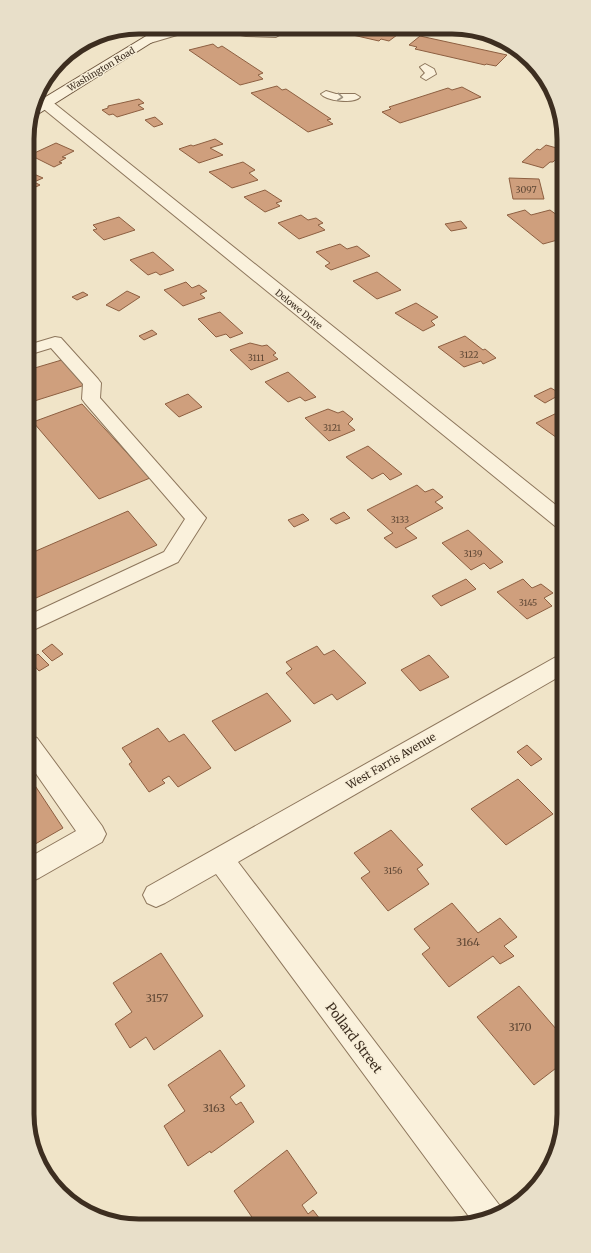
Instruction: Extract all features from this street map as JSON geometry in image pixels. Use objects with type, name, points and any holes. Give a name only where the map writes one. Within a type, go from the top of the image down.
[{"type":"street","name":"Washington Road","points":[[41,102],[159,34]]},
{"type":"street","name":"Delowe Drive","points":[[40,106],[557,516]]},
{"type":"street","points":[[34,348],[55,342],[92,383],[91,399],[196,518],[171,557],[34,622]]},
{"type":"street","name":"West Farris Avenue","points":[[156,894],[557,667]]},
{"type":"street","points":[[34,752],[93,834],[34,868]]},
{"type":"street","name":"Pollard Street","points":[[220,859],[486,1213]]},
{"type":"lane","points":[[150,40],[167,34]]},
{"type":"lane","points":[[236,34],[243,37],[257,34]]},
{"type":"lane","points":[[326,94],[335,97],[354,98]]},
{"type":"building","points":[[348,34],[398,34],[389,41],[381,39],[379,41]]},
{"type":"building","points":[[420,36],[507,55],[496,66],[485,65],[415,49],[417,47],[409,45]]},
{"type":"building","points":[[213,44],[218,48],[222,46],[263,73],[258,75],[263,79],[240,85],[189,50]]},
{"type":"building","points":[[277,86],[282,90],[286,89],[331,119],[327,120],[333,124],[308,132],[251,93]]},
{"type":"building","points":[[462,87],[481,97],[400,123],[382,112],[391,109],[389,107],[448,88],[452,90]]},
{"type":"building","points":[[139,99],[144,103],[138,105],[144,109],[117,117],[113,114],[109,115],[102,110],[108,108],[108,106]]},
{"type":"building","points":[[155,117],[163,124],[154,127],[145,120]]},
{"type":"building","points":[[215,139],[223,144],[210,148],[223,155],[199,163],[179,149],[191,145],[193,146]]},
{"type":"building","points":[[56,143],[74,151],[62,157],[66,158],[59,162],[62,163],[54,167],[34,157],[34,153]]},
{"type":"building","points":[[546,145],[557,148],[557,158],[543,168],[522,162],[537,149],[540,150]]},
{"type":"building","points":[[243,162],[255,170],[249,173],[258,180],[232,188],[209,172]]},
{"type":"building","points":[[34,174],[43,178],[34,182]]},
{"type":"building","points":[[509,178],[539,179],[544,199],[513,199]]},
{"type":"building","points":[[34,182],[40,185],[34,188]]},
{"type":"building","points":[[265,190],[282,201],[276,203],[280,206],[265,212],[244,197]]},
{"type":"building","points":[[525,210],[531,215],[550,210],[557,215],[557,240],[543,244],[507,215]]},
{"type":"building","points":[[301,215],[308,220],[316,218],[323,223],[318,225],[325,230],[299,239],[278,223]]},
{"type":"building","points":[[119,217],[135,230],[104,240],[93,230],[97,229],[93,225]]},
{"type":"building","points":[[461,221],[467,228],[451,231],[445,224]]},
{"type":"building","points":[[340,244],[347,249],[357,246],[370,256],[331,270],[325,266],[330,263],[316,252]]},
{"type":"building","points":[[153,252],[174,270],[160,275],[156,272],[148,275],[130,260]]},
{"type":"building","points":[[377,272],[401,290],[377,299],[353,281]]},
{"type":"building","points":[[186,282],[192,288],[199,285],[207,291],[200,294],[205,298],[183,306],[164,290]]},
{"type":"building","points":[[127,291],[140,297],[119,311],[106,305]]},
{"type":"building","points":[[83,292],[88,295],[77,300],[72,297]]},
{"type":"building","points":[[416,303],[438,317],[431,321],[435,325],[423,331],[395,313]]},
{"type":"building","points":[[220,312],[243,333],[230,338],[226,334],[216,337],[198,319]]},
{"type":"building","points":[[152,330],[157,334],[144,340],[139,336]]},
{"type":"building","points":[[465,336],[496,358],[483,364],[481,361],[464,367],[438,347]]},
{"type":"building","points":[[250,343],[262,346],[267,345],[276,353],[273,355],[278,359],[251,370],[230,350]]},
{"type":"building","points":[[65,359],[85,385],[34,401],[34,368]]},
{"type":"building","points":[[288,372],[316,397],[305,401],[300,397],[288,402],[265,382]]},
{"type":"building","points":[[551,388],[557,392],[557,396],[545,403],[534,396]]},
{"type":"building","points":[[188,394],[202,407],[179,417],[165,404]]},
{"type":"building","points":[[82,404],[150,478],[99,499],[34,422]]},
{"type":"building","points":[[328,409],[338,413],[343,411],[353,419],[348,424],[355,430],[329,441],[305,418]]},
{"type":"building","points":[[557,413],[557,438],[536,423]]},
{"type":"building","points":[[368,446],[402,474],[390,480],[383,473],[372,479],[346,457]]},
{"type":"building","points":[[417,485],[425,492],[433,489],[443,497],[435,502],[443,508],[405,528],[417,538],[396,548],[384,538],[393,533],[367,510]]},
{"type":"building","points":[[128,511],[157,545],[34,599],[34,552]]},
{"type":"building","points":[[344,512],[350,518],[336,524],[330,519]]},
{"type":"building","points":[[303,514],[309,520],[294,527],[288,520]]},
{"type":"building","points":[[468,530],[503,562],[490,569],[484,563],[471,570],[442,543]]},
{"type":"building","points":[[466,579],[476,589],[441,606],[432,596]]},
{"type":"building","points":[[523,579],[532,588],[541,584],[553,593],[544,598],[552,606],[527,619],[497,592]]},
{"type":"building","points":[[52,644],[63,654],[52,661],[42,651]]},
{"type":"building","points":[[317,646],[324,655],[334,650],[366,683],[337,700],[332,694],[314,704],[286,673],[292,669],[286,662]]},
{"type":"building","points":[[38,654],[49,665],[39,671],[34,666],[34,657]]},
{"type":"building","points":[[429,655],[449,677],[420,691],[401,670]]},
{"type":"building","points":[[267,693],[291,721],[235,751],[212,721]]},
{"type":"building","points":[[158,728],[169,742],[184,734],[211,768],[178,787],[169,776],[162,780],[165,783],[149,792],[129,764],[132,762],[122,748]]},
{"type":"building","points":[[527,745],[542,759],[531,766],[517,752]]},
{"type":"building","points":[[518,779],[553,814],[506,845],[471,809]]},
{"type":"building","points":[[34,784],[63,828],[34,845]]},
{"type":"building","points":[[391,830],[423,865],[417,869],[429,884],[388,911],[361,878],[370,872],[354,853]]},
{"type":"building","points":[[452,903],[478,933],[500,918],[517,937],[504,946],[514,956],[500,964],[493,956],[449,987],[422,954],[430,948],[414,929]]},
{"type":"building","points":[[161,953],[203,1016],[154,1050],[146,1037],[130,1048],[115,1024],[132,1012],[113,983]]},
{"type":"building","points":[[519,986],[557,1030],[557,1067],[534,1085],[477,1017]]},
{"type":"building","points":[[220,1050],[245,1086],[230,1097],[236,1105],[241,1102],[254,1122],[211,1153],[210,1151],[188,1166],[164,1126],[185,1111],[168,1085]]},
{"type":"building","points":[[287,1150],[317,1193],[302,1205],[308,1214],[313,1210],[320,1219],[253,1219],[234,1191]]}]
